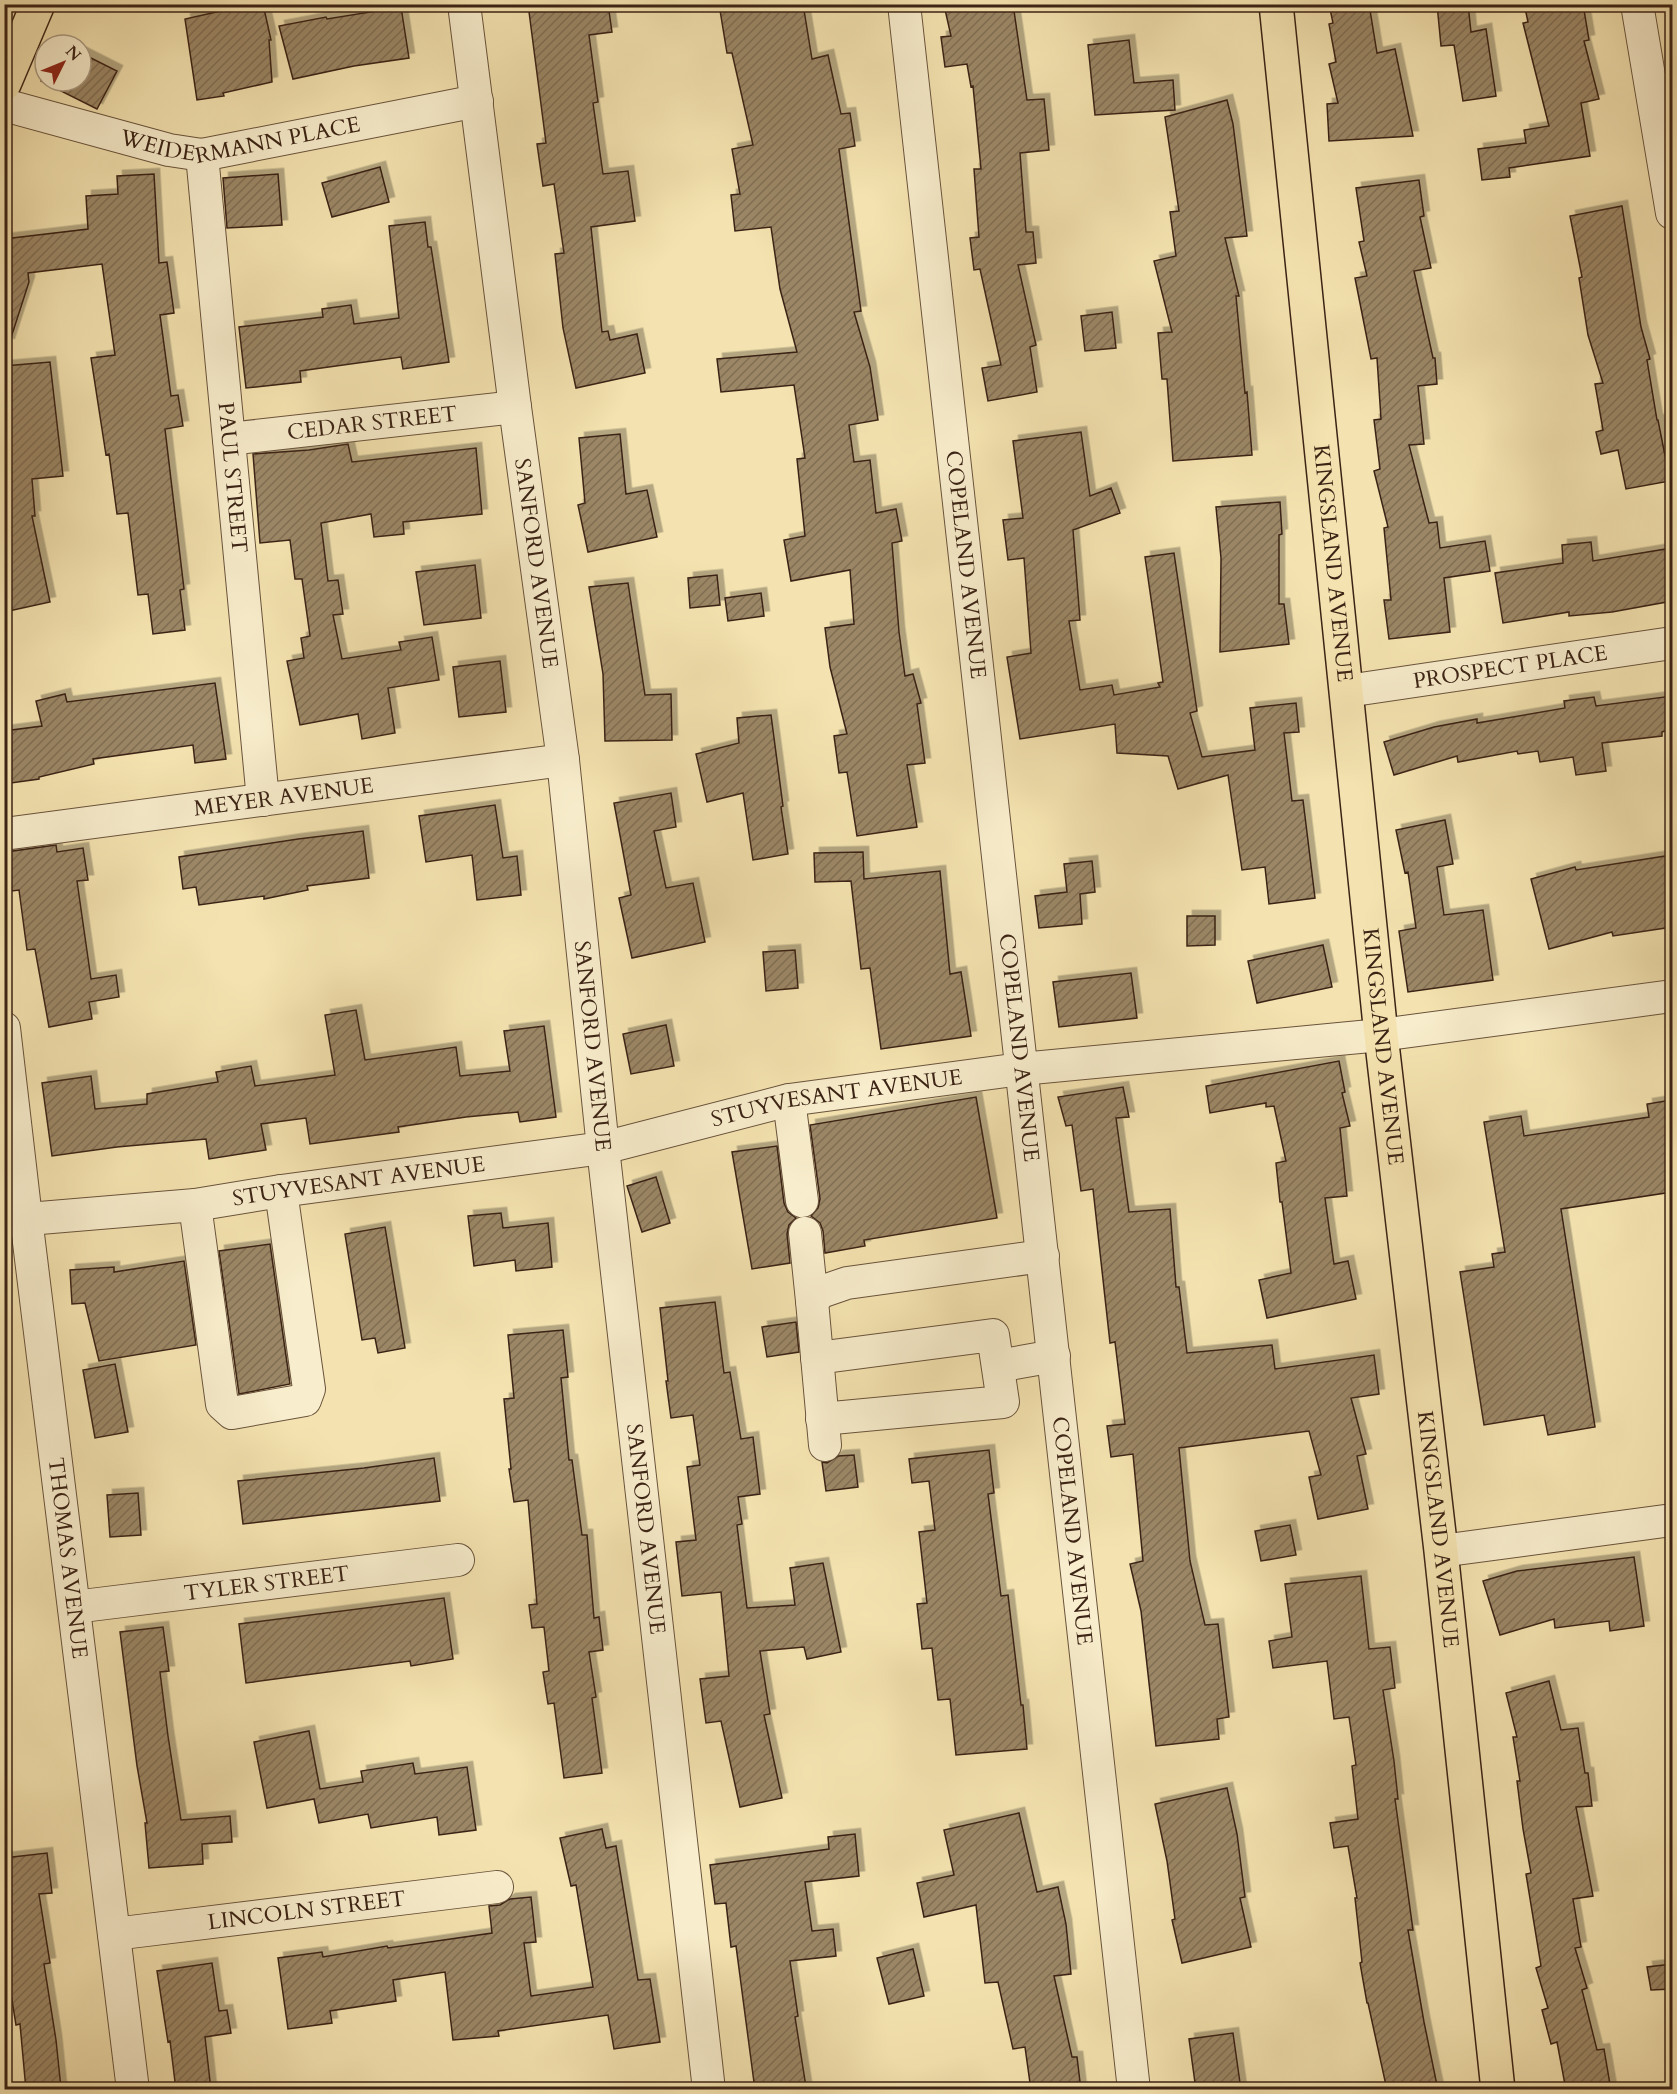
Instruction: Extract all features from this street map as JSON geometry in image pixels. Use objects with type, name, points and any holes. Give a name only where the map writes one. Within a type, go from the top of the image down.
[{"type":"main road","points":[[4,84],[39,4]]},
{"type":"main road","name":"KINGSLAND AVENUE","points":[[1276,4],[1381,1035],[1441,1551],[1498,2090]]},
{"type":"street","name":"SANFORD AVENUE","points":[[464,4],[563,760],[603,1148],[709,2090]]},
{"type":"street","name":"COPELAND AVENUE","points":[[904,4],[1134,2090]]},
{"type":"street","points":[[1637,4],[1672,213]]},
{"type":"street","name":"WEIDERMANN PLACE","points":[[4,105],[169,150],[202,155],[477,101]]},
{"type":"street","name":"PAUL STREET","points":[[202,155],[263,800]]},
{"type":"street","name":"CEDAR STREET","points":[[229,439],[515,407]]},
{"type":"street","name":"PROSPECT PLACE","points":[[1347,691],[1672,643]]},
{"type":"street","name":"MEYER AVENUE","points":[[4,834],[563,760]]},
{"type":"street","name":"STUYVESANT AVENUE","points":[[15,1220],[195,1205],[281,1191],[603,1148],[789,1100],[1021,1069],[1381,1035],[1672,996]]},
{"type":"street","name":"THOMAS AVENUE","points":[[4,1028],[15,1220],[74,1607],[133,2090]]},
{"type":"street","points":[[789,1100],[802,1201]]},
{"type":"street","points":[[195,1205],[222,1404],[232,1413],[305,1400],[309,1389],[281,1191]]},
{"type":"street","points":[[805,1233],[823,1432],[1003,1402],[993,1335],[817,1358]]},
{"type":"street","points":[[812,1301],[821,1292],[847,1283],[1043,1256]]},
{"type":"street","points":[[998,1366],[1054,1356]]},
{"type":"street","points":[[1441,1551],[1672,1520]]},
{"type":"street","name":"TYLER STREET","points":[[74,1607],[458,1560]]},
{"type":"street","name":"LINCOLN STREET","points":[[114,1934],[497,1887]]},
{"type":"building","points":[[252,4],[263,4],[271,40],[269,40],[272,82],[223,93],[224,96],[197,100],[185,19]]},
{"type":"building","points":[[528,4],[608,4],[612,32],[589,35],[598,102],[593,103],[603,174],[628,171],[635,221],[591,227],[602,332],[608,331],[610,340],[637,334],[645,373],[576,388],[563,328],[555,254],[564,253],[554,184],[543,186],[537,144],[546,143]]},
{"type":"building","points":[[719,4],[803,4],[812,59],[828,55],[841,114],[850,113],[855,146],[839,149],[861,311],[854,312],[870,367],[878,420],[849,425],[854,462],[870,460],[876,513],[896,509],[902,541],[892,543],[899,632],[905,676],[913,674],[921,703],[917,704],[925,763],[907,765],[917,827],[857,836],[847,772],[839,773],[834,736],[847,734],[830,667],[825,628],[854,624],[850,570],[791,581],[784,540],[805,536],[797,459],[805,458],[794,385],[721,392],[717,359],[797,352],[780,289],[771,227],[735,231],[731,195],[740,194],[732,149],[753,145],[732,53],[727,53]]},
{"type":"building","points":[[1013,4],[1027,100],[1044,99],[1049,150],[1020,153],[1026,232],[1033,232],[1036,263],[1018,265],[1036,345],[1030,347],[1037,392],[988,401],[982,368],[1001,365],[980,269],[974,270],[970,238],[979,237],[974,169],[981,169],[973,86],[971,87],[967,64],[945,67],[941,37],[951,36],[944,5]]},
{"type":"building","points":[[1329,4],[1369,4],[1377,53],[1395,49],[1413,136],[1329,141],[1327,104],[1338,103],[1329,64],[1336,62],[1329,24],[1333,23]]},
{"type":"building","points":[[1437,4],[1468,4],[1471,32],[1486,29],[1496,96],[1463,101],[1454,45],[1441,46]]},
{"type":"building","points":[[1545,4],[1583,4],[1589,40],[1584,41],[1599,99],[1581,103],[1590,156],[1509,168],[1510,177],[1482,180],[1478,149],[1526,143],[1524,130],[1549,126],[1523,23],[1528,22],[1525,8]]},
{"type":"building","points":[[401,7],[409,58],[354,66],[293,79],[279,26]]},
{"type":"building","points":[[1129,40],[1134,83],[1173,80],[1175,110],[1095,115],[1088,45]]},
{"type":"building","points":[[93,59],[117,71],[97,109],[65,93],[93,93]]},
{"type":"building","points":[[1227,100],[1233,124],[1247,236],[1225,238],[1239,296],[1236,296],[1252,455],[1173,461],[1167,379],[1162,379],[1158,333],[1172,332],[1154,261],[1176,256],[1170,212],[1179,211],[1165,117]]},
{"type":"building","points":[[380,167],[389,202],[332,217],[322,183]]},
{"type":"building","points":[[154,174],[159,263],[167,262],[174,313],[160,315],[171,396],[178,395],[183,426],[165,429],[184,589],[180,590],[185,630],[153,634],[148,594],[138,595],[128,513],[117,514],[109,454],[106,455],[91,358],[115,355],[102,264],[28,273],[29,282],[9,344],[4,343],[4,239],[88,229],[86,196],[118,194],[117,176]]},
{"type":"building","points":[[278,174],[282,225],[227,228],[223,178]]},
{"type":"building","points":[[1419,180],[1424,216],[1420,217],[1431,268],[1414,271],[1433,358],[1435,358],[1437,384],[1418,386],[1424,444],[1409,445],[1429,523],[1437,522],[1440,548],[1485,541],[1490,571],[1444,578],[1450,632],[1389,639],[1384,600],[1391,600],[1384,528],[1388,527],[1374,471],[1380,469],[1374,420],[1381,419],[1377,358],[1371,359],[1355,278],[1367,276],[1359,242],[1364,241],[1356,188]]},
{"type":"building","points":[[1622,206],[1641,327],[1650,359],[1647,360],[1657,420],[1670,481],[1626,489],[1618,450],[1601,454],[1596,432],[1603,430],[1595,384],[1603,383],[1588,335],[1579,278],[1582,277],[1570,216]]},
{"type":"building","points":[[425,222],[449,362],[403,369],[401,357],[300,371],[301,382],[246,388],[239,327],[323,317],[322,309],[351,305],[354,324],[399,318],[389,226]]},
{"type":"building","points":[[1112,312],[1116,348],[1085,351],[1081,316]]},
{"type":"building","points":[[50,362],[63,476],[32,479],[35,516],[32,516],[50,602],[4,612],[4,366]]},
{"type":"building","points":[[1081,432],[1090,496],[1111,488],[1120,513],[1073,530],[1080,620],[1069,621],[1080,690],[1112,685],[1114,695],[1160,687],[1158,683],[1163,682],[1145,557],[1174,553],[1197,711],[1190,713],[1202,757],[1255,750],[1250,708],[1296,703],[1299,732],[1284,733],[1292,801],[1303,800],[1315,898],[1269,904],[1265,867],[1242,870],[1228,775],[1178,789],[1168,756],[1117,753],[1115,724],[1020,739],[1007,657],[1031,653],[1024,558],[1008,560],[1003,520],[1023,518],[1013,441]]},
{"type":"building","points":[[620,434],[626,494],[647,490],[657,537],[588,552],[578,505],[585,503],[579,438]]},
{"type":"building","points":[[348,444],[352,462],[476,448],[482,514],[403,522],[404,534],[374,537],[371,514],[321,523],[328,581],[338,580],[343,614],[333,615],[342,659],[401,650],[399,642],[432,637],[439,680],[388,688],[395,733],[362,739],[358,714],[300,725],[287,661],[304,658],[301,638],[310,636],[302,579],[295,579],[290,540],[260,543],[253,454],[309,450]]},
{"type":"building","points":[[1280,502],[1282,534],[1279,535],[1279,604],[1284,604],[1289,644],[1220,652],[1221,558],[1216,507]]},
{"type":"building","points":[[1591,542],[1593,561],[1672,548],[1672,601],[1612,612],[1569,616],[1569,612],[1503,623],[1495,573],[1563,563],[1562,545]]},
{"type":"building","points":[[475,565],[481,618],[424,625],[416,572]]},
{"type":"building","points":[[717,575],[720,605],[690,608],[688,578]]},
{"type":"building","points":[[628,583],[645,695],[671,694],[672,740],[605,741],[603,674],[589,587]]},
{"type":"building","points":[[761,593],[764,616],[728,621],[725,598]]},
{"type":"building","points":[[500,661],[506,712],[459,717],[453,667]]},
{"type":"building","points":[[215,683],[226,759],[195,763],[193,745],[93,759],[94,764],[39,777],[39,779],[4,784],[4,731],[42,726],[36,701],[65,694],[67,702]]},
{"type":"building","points":[[1672,696],[1672,729],[1662,732],[1662,736],[1602,743],[1606,771],[1576,775],[1573,757],[1540,762],[1538,751],[1518,754],[1517,751],[1458,762],[1457,756],[1394,775],[1384,742],[1434,727],[1477,719],[1477,723],[1565,708],[1564,701],[1594,697],[1596,706]]},
{"type":"building","points":[[771,715],[788,854],[753,860],[743,793],[707,802],[696,754],[739,743],[737,718]]},
{"type":"building","points":[[671,793],[676,827],[654,831],[666,888],[693,883],[705,942],[632,958],[619,898],[631,895],[614,803]]},
{"type":"building","points":[[495,805],[503,858],[517,856],[521,895],[477,900],[472,855],[426,862],[419,816]]},
{"type":"building","points":[[1445,820],[1453,864],[1437,867],[1444,915],[1483,910],[1493,980],[1408,992],[1399,931],[1416,928],[1408,872],[1405,873],[1396,830]]},
{"type":"building","points":[[363,831],[369,878],[307,886],[308,890],[264,899],[264,896],[199,905],[196,887],[183,889],[179,857]]},
{"type":"building","points":[[56,845],[57,852],[83,848],[88,880],[77,881],[91,979],[116,975],[119,997],[89,1002],[92,1019],[49,1027],[35,949],[27,950],[19,890],[12,891],[6,852]]},
{"type":"building","points":[[863,852],[864,879],[940,871],[950,974],[961,972],[971,1036],[881,1049],[870,968],[861,969],[851,881],[815,882],[814,853]]},
{"type":"building","points":[[1672,855],[1672,927],[1613,936],[1612,932],[1549,949],[1531,879],[1575,867],[1576,870]]},
{"type":"building","points":[[1092,861],[1095,892],[1080,894],[1082,924],[1039,928],[1035,896],[1067,892],[1064,864]]},
{"type":"building","points":[[1187,916],[1215,916],[1215,945],[1187,946]]},
{"type":"building","points":[[1323,945],[1332,987],[1257,1003],[1248,961]]},
{"type":"building","points":[[795,950],[798,988],[766,991],[763,952]]},
{"type":"building","points":[[1131,973],[1137,1018],[1059,1027],[1053,982]]},
{"type":"building","points":[[356,1010],[365,1060],[456,1047],[460,1076],[510,1071],[504,1031],[544,1026],[556,1117],[520,1122],[518,1112],[466,1117],[398,1127],[399,1132],[310,1144],[306,1118],[261,1124],[266,1150],[209,1159],[206,1139],[117,1147],[52,1156],[42,1083],[91,1076],[95,1109],[147,1104],[147,1094],[218,1082],[216,1072],[251,1066],[255,1086],[335,1075],[325,1015]]},
{"type":"building","points":[[666,1025],[674,1066],[631,1074],[623,1034]]},
{"type":"building","points":[[1339,1061],[1345,1092],[1342,1093],[1350,1126],[1340,1128],[1347,1196],[1325,1198],[1334,1264],[1348,1261],[1356,1299],[1267,1318],[1259,1280],[1291,1273],[1276,1163],[1286,1161],[1274,1106],[1266,1107],[1266,1103],[1210,1113],[1206,1086]]},
{"type":"building","points":[[1123,1087],[1129,1117],[1116,1118],[1129,1212],[1170,1209],[1176,1287],[1179,1287],[1187,1353],[1272,1345],[1275,1369],[1374,1355],[1379,1394],[1351,1398],[1366,1454],[1357,1456],[1368,1509],[1318,1519],[1309,1477],[1321,1475],[1309,1431],[1179,1448],[1190,1561],[1205,1625],[1218,1624],[1229,1717],[1217,1719],[1219,1739],[1156,1746],[1141,1611],[1130,1564],[1143,1561],[1133,1454],[1111,1457],[1107,1426],[1125,1424],[1115,1342],[1110,1343],[1093,1189],[1081,1191],[1072,1125],[1066,1126],[1058,1097]]},
{"type":"building","points":[[976,1097],[997,1218],[864,1240],[865,1246],[825,1253],[820,1223],[811,1216],[818,1208],[820,1199],[810,1125]]},
{"type":"building","points":[[1672,1100],[1672,1192],[1561,1209],[1595,1427],[1548,1435],[1544,1415],[1484,1425],[1460,1272],[1494,1267],[1492,1254],[1505,1252],[1484,1122],[1521,1116],[1524,1136],[1649,1117],[1647,1104]]},
{"type":"building","points":[[777,1146],[784,1203],[788,1212],[796,1218],[789,1225],[787,1234],[790,1263],[752,1269],[732,1152]]},
{"type":"building","points":[[656,1177],[670,1223],[642,1232],[627,1186]]},
{"type":"building","points":[[501,1213],[503,1228],[548,1223],[552,1267],[516,1271],[515,1260],[474,1266],[468,1216]]},
{"type":"building","points":[[385,1227],[405,1348],[378,1353],[375,1338],[362,1340],[345,1234]]},
{"type":"building","points":[[270,1244],[290,1384],[239,1394],[219,1251]]},
{"type":"building","points":[[184,1261],[196,1345],[99,1361],[85,1303],[72,1304],[70,1270],[114,1267],[114,1272]]},
{"type":"building","points":[[715,1302],[724,1373],[730,1372],[741,1439],[753,1437],[760,1494],[738,1497],[742,1524],[737,1525],[747,1608],[795,1605],[790,1568],[823,1563],[841,1652],[807,1659],[804,1647],[760,1651],[770,1714],[764,1715],[782,1798],[740,1807],[721,1721],[706,1723],[700,1679],[729,1676],[721,1592],[682,1596],[676,1542],[696,1540],[687,1467],[700,1465],[693,1415],[671,1418],[660,1308]]},
{"type":"building","points":[[796,1322],[799,1352],[767,1357],[762,1327]]},
{"type":"building","points":[[563,1330],[568,1377],[561,1378],[569,1460],[572,1460],[582,1535],[587,1535],[594,1618],[599,1617],[603,1650],[589,1652],[596,1697],[592,1698],[602,1773],[564,1778],[554,1703],[548,1704],[543,1672],[549,1671],[544,1627],[532,1628],[529,1605],[537,1604],[528,1500],[514,1502],[504,1399],[514,1398],[508,1335]]},
{"type":"building","points":[[115,1364],[128,1432],[95,1438],[83,1370]]},
{"type":"building","points":[[989,1450],[994,1493],[988,1494],[1001,1596],[1008,1595],[1027,1749],[956,1755],[950,1699],[938,1700],[932,1648],[922,1649],[917,1604],[927,1603],[919,1532],[935,1530],[929,1481],[912,1483],[909,1459]]},
{"type":"building","points":[[854,1455],[858,1487],[826,1491],[822,1462],[827,1463],[838,1456]]},
{"type":"building","points":[[434,1458],[440,1501],[243,1524],[238,1481]]},
{"type":"building","points":[[138,1493],[141,1535],[110,1537],[107,1495]]},
{"type":"building","points":[[1290,1525],[1296,1555],[1261,1561],[1255,1531]]},
{"type":"building","points":[[1634,1557],[1644,1626],[1610,1631],[1609,1621],[1555,1628],[1554,1619],[1500,1635],[1483,1581],[1517,1571]]},
{"type":"building","points":[[1361,1576],[1369,1649],[1390,1647],[1395,1688],[1383,1690],[1394,1761],[1398,1799],[1395,1799],[1413,1930],[1408,1930],[1438,2090],[1387,2090],[1360,1963],[1362,1962],[1355,1898],[1357,1898],[1348,1846],[1334,1848],[1330,1823],[1358,1819],[1352,1766],[1356,1765],[1349,1717],[1334,1719],[1327,1661],[1273,1668],[1269,1641],[1292,1637],[1285,1584]]},
{"type":"building","points":[[444,1598],[453,1659],[411,1666],[410,1661],[246,1683],[239,1624]]},
{"type":"building","points":[[163,1627],[169,1671],[160,1672],[181,1820],[230,1816],[232,1842],[202,1844],[203,1864],[149,1868],[145,1823],[147,1823],[137,1766],[120,1632]]},
{"type":"building","points":[[1549,1681],[1561,1730],[1578,1728],[1585,1773],[1588,1773],[1592,1806],[1576,1807],[1593,1896],[1573,1899],[1581,1947],[1575,1948],[1587,1988],[1582,1990],[1597,2050],[1604,2049],[1611,2090],[1566,2090],[1557,2042],[1551,2044],[1542,2010],[1548,2008],[1536,1968],[1541,1966],[1526,1874],[1531,1873],[1517,1781],[1520,1781],[1513,1737],[1517,1737],[1506,1693]]},
{"type":"building","points":[[309,1731],[320,1789],[363,1782],[361,1771],[413,1763],[415,1774],[467,1767],[476,1830],[439,1835],[437,1817],[371,1828],[368,1814],[319,1823],[314,1799],[267,1808],[254,1742]]},
{"type":"building","points":[[1227,1788],[1237,1834],[1245,1897],[1240,1898],[1251,1947],[1182,1963],[1172,1920],[1175,1919],[1167,1861],[1155,1804]]},
{"type":"building","points":[[1019,1813],[1037,1892],[1058,1887],[1066,1924],[1071,1974],[1054,1976],[1072,2057],[1077,2057],[1081,2090],[1031,2090],[1025,2047],[1013,2049],[998,1982],[985,1983],[976,1905],[924,1917],[917,1883],[954,1875],[944,1830]]},
{"type":"building","points":[[602,1829],[606,1848],[616,1846],[638,1980],[650,1979],[660,2042],[614,2049],[608,2015],[498,2031],[499,2036],[453,2040],[445,1972],[393,1980],[396,2001],[330,2011],[332,2023],[288,2029],[278,1958],[322,1952],[323,1957],[387,1946],[388,1948],[492,1933],[489,1906],[500,1905],[510,1899],[531,1897],[536,1942],[524,1943],[531,1996],[593,1987],[576,1885],[571,1886],[560,1838]]},
{"type":"building","points":[[855,1834],[859,1876],[805,1882],[812,1931],[833,1929],[836,1956],[790,1961],[798,2016],[795,2017],[806,2087],[787,2090],[755,2090],[736,1946],[731,1947],[726,1903],[715,1904],[710,1865],[829,1849],[828,1837]]},
{"type":"building","points":[[47,1853],[52,1893],[39,1894],[50,1963],[44,1964],[61,2088],[26,2090],[20,2024],[16,2025],[4,1950],[4,1858]]},
{"type":"building","points":[[913,1949],[924,1996],[889,2004],[877,1958]]},
{"type":"building","points":[[212,1963],[219,2011],[227,2010],[231,2033],[205,2037],[211,2090],[176,2090],[170,2041],[168,2042],[157,1971]]},
{"type":"building","points":[[1672,1964],[1672,1989],[1651,1990],[1647,1967]]},
{"type":"building","points":[[1233,2033],[1241,2090],[1196,2090],[1189,2039]]}]
